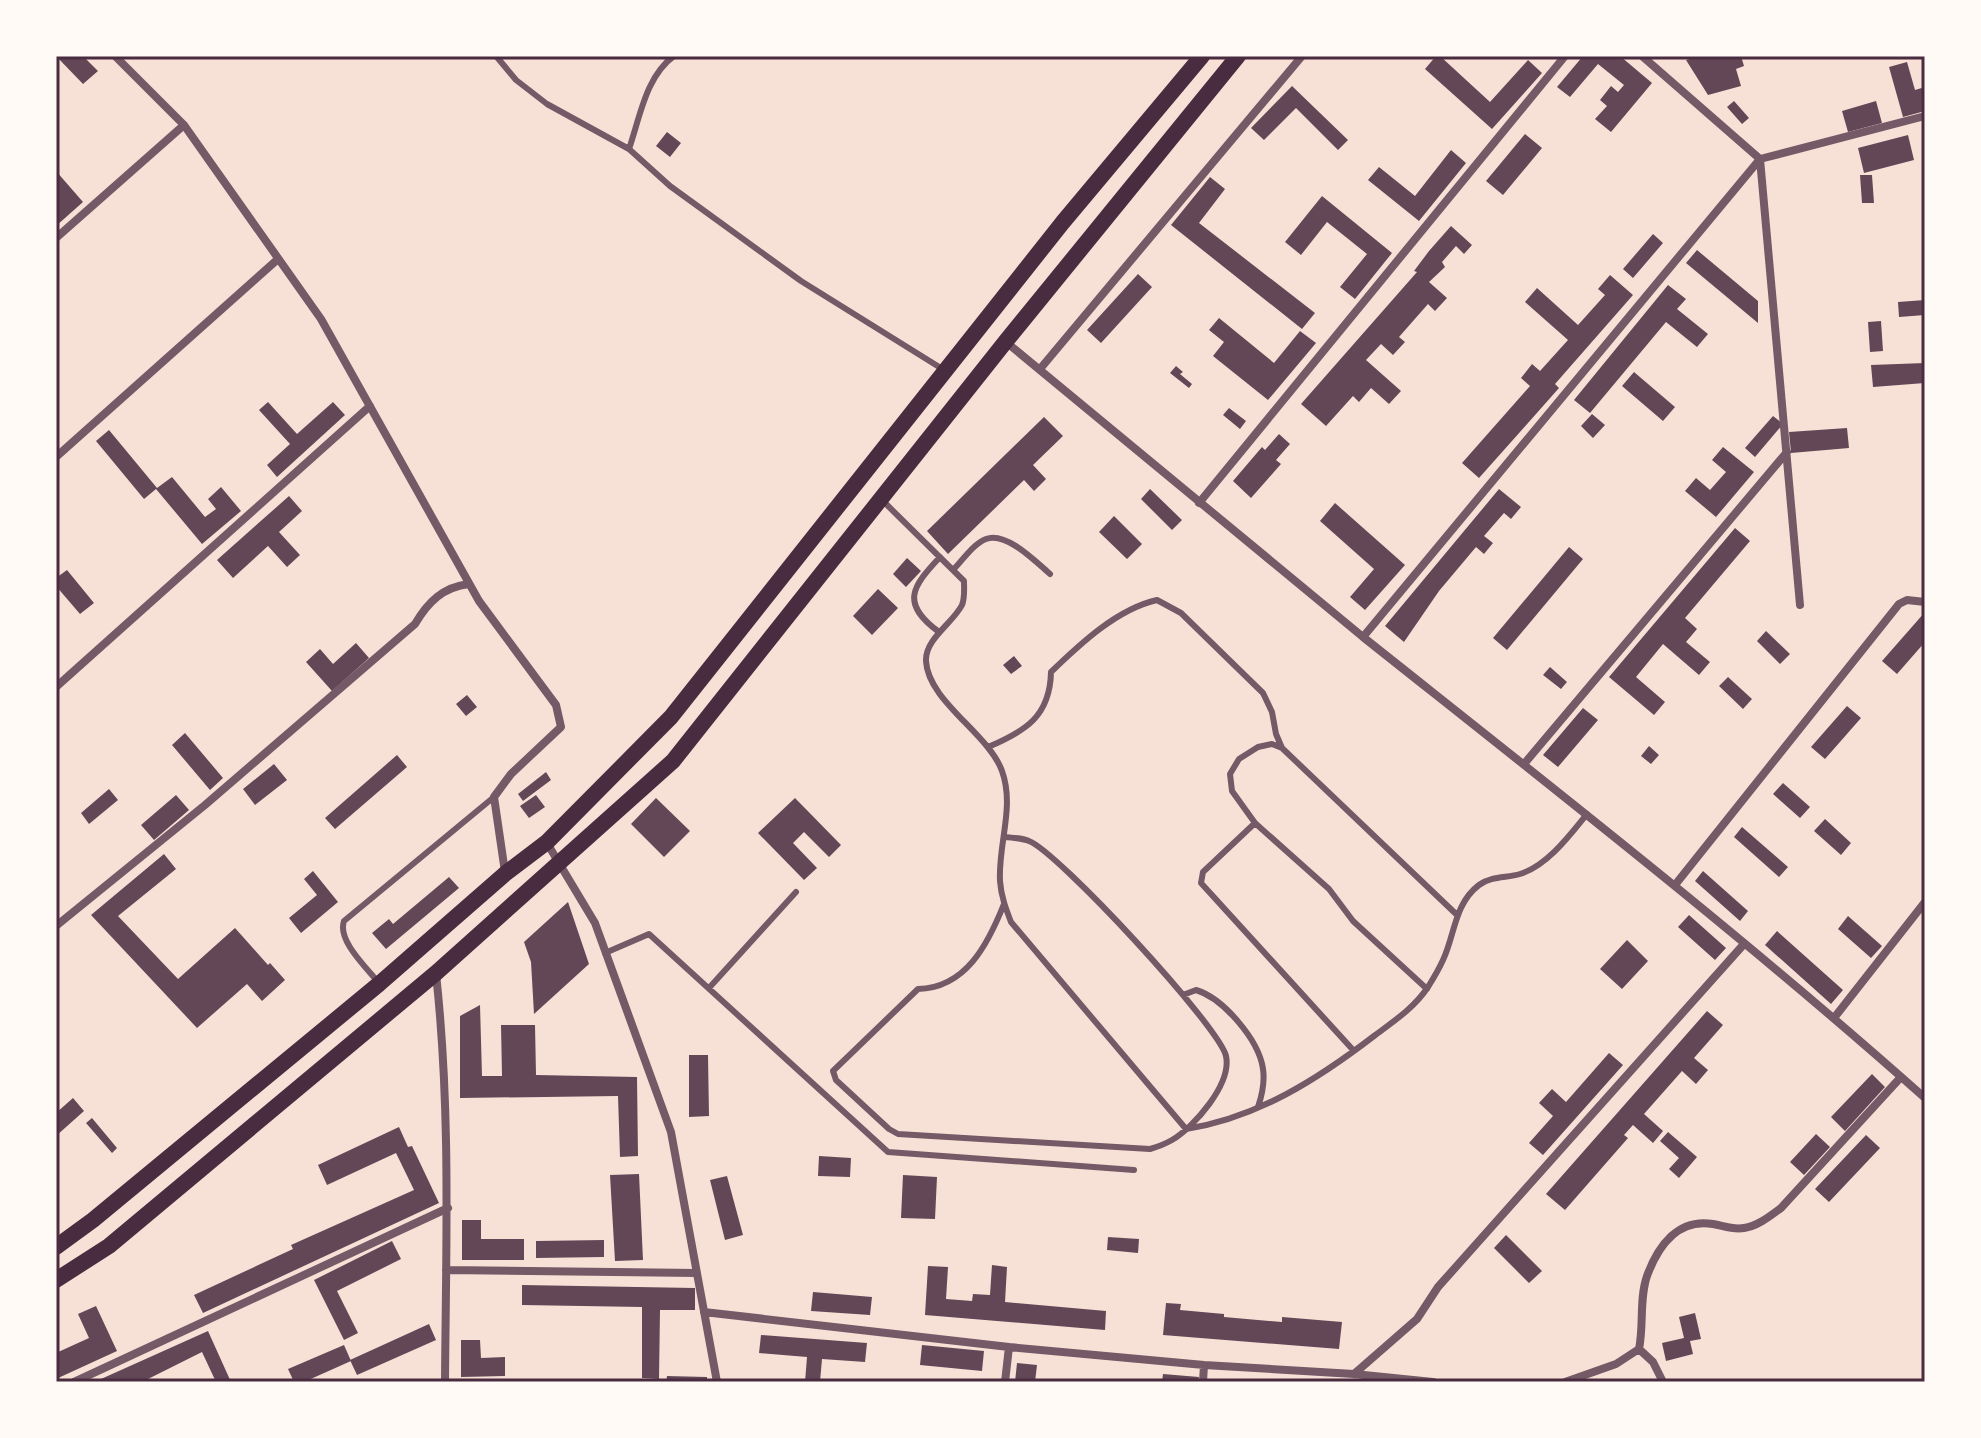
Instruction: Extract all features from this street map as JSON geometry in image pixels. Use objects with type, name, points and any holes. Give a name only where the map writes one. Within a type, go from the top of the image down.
[{"type":"main road","points":[[56,1247],[93,1220],[379,984],[506,873],[547,842],[671,717],[944,370],[1202,56]]},
{"type":"main road","points":[[56,1280],[109,1246],[436,973],[673,761],[880,498],[1238,56]]},
{"type":"street","points":[[115,56],[184,125],[321,319],[469,584],[556,705],[561,727],[511,774],[494,797],[506,873]]},
{"type":"street","points":[[1040,369],[1302,56]]},
{"type":"street","points":[[1199,503],[1565,56]]},
{"type":"street","points":[[1642,56],[1760,159],[1800,605]]},
{"type":"street","points":[[1363,637],[1760,159],[1925,116]]},
{"type":"street","points":[[56,238],[184,125]]},
{"type":"street","points":[[56,457],[278,259]]},
{"type":"street","points":[[1006,341],[1363,637],[1675,885],[1925,1098]]},
{"type":"street","points":[[56,687],[370,406]]},
{"type":"street","points":[[1524,764],[1787,452]]},
{"type":"street","points":[[56,926],[205,805],[415,624],[425,606],[454,586],[469,584]]},
{"type":"street","points":[[1675,885],[1899,604],[1907,600],[1925,602]]},
{"type":"street","points":[[547,842],[595,923],[671,1132],[717,1382]]},
{"type":"street","points":[[1834,1018],[1925,902]]},
{"type":"street","points":[[1354,1374],[1417,1319],[1438,1287],[1744,944]]},
{"type":"street","points":[[436,973],[443,1042],[448,1208],[445,1382]]},
{"type":"street","points":[[1565,1382],[1616,1364],[1639,1349],[1646,1278],[1672,1234],[1688,1225],[1711,1223],[1733,1229],[1747,1228],[1765,1220],[1781,1208],[1901,1077]]},
{"type":"street","points":[[74,1382],[448,1208]]},
{"type":"street","points":[[446,1270],[697,1273]]},
{"type":"street","points":[[704,1312],[1009,1347],[1433,1382]]},
{"type":"street","points":[[1005,1382],[1009,1347]]},
{"type":"street","points":[[1639,1349],[1653,1362],[1663,1382]]},
{"type":"street","points":[[1203,1382],[1204,1365]]},
{"type":"lane","points":[[496,56],[516,80],[547,104],[629,149],[670,186],[801,281],[944,370]]},
{"type":"lane","points":[[629,149],[652,80],[674,56]]},
{"type":"lane","points":[[880,498],[964,581],[962,605],[939,632],[926,657],[929,678],[988,747],[1001,768],[1007,787],[1000,879],[1011,922],[1186,1129]]},
{"type":"lane","points":[[953,570],[986,538],[998,537],[1018,547],[1050,574]]},
{"type":"lane","points":[[939,632],[916,609],[914,596],[918,582],[940,557]]},
{"type":"lane","points":[[988,747],[1013,737],[1035,719],[1050,696],[1051,672],[1077,647],[1115,620],[1145,603],[1157,600],[1181,613],[1263,693],[1282,748]]},
{"type":"lane","points":[[1427,989],[1353,921],[1329,889],[1255,823],[1232,791],[1230,774],[1239,759],[1258,747],[1272,744],[1282,748],[1456,914]]},
{"type":"lane","points":[[379,984],[345,939],[341,928],[344,921],[494,797]]},
{"type":"lane","points":[[1186,1129],[1219,1124],[1295,1091],[1408,1011],[1427,989],[1444,959],[1456,914],[1479,885],[1522,874],[1540,863],[1566,840],[1587,814]]},
{"type":"lane","points":[[1255,823],[1203,872],[1201,883],[1354,1051]]},
{"type":"lane","points":[[1004,904],[978,957],[951,982],[936,988],[918,989],[833,1071],[836,1080],[898,1134],[1150,1149],[1171,1141],[1209,1106],[1222,1084],[1227,1057],[1211,1029],[1158,964],[1075,879],[1031,841],[1005,837]]},
{"type":"lane","points":[[709,988],[796,892]]},
{"type":"lane","points":[[605,953],[649,934],[888,1152],[1134,1170]]},
{"type":"lane","points":[[1183,995],[1196,990],[1210,994],[1231,1013],[1251,1041],[1263,1068],[1263,1092],[1258,1107]]},
{"type":"building","points":[[56,56],[83,56],[98,71],[83,84]]},
{"type":"building","points":[[1436,56],[1440,56],[1490,102],[1528,60],[1542,73],[1492,129],[1425,69]]},
{"type":"building","points":[[1583,56],[1620,56],[1652,83],[1611,132],[1595,119],[1607,106],[1600,100],[1611,86],[1618,92],[1624,85],[1598,64],[1570,97],[1557,87]]},
{"type":"building","points":[[1700,56],[1741,56],[1744,66],[1736,69],[1741,86],[1708,95],[1686,60]]},
{"type":"building","points":[[1907,62],[1915,90],[1925,87],[1925,111],[1903,117],[1889,67]]},
{"type":"building","points":[[1292,86],[1348,140],[1338,150],[1296,108],[1264,140],[1251,128]]},
{"type":"building","points":[[1734,101],[1749,118],[1742,124],[1727,107]]},
{"type":"building","points":[[1876,101],[1882,123],[1848,132],[1842,111]]},
{"type":"building","points":[[667,132],[681,143],[670,157],[656,146]]},
{"type":"building","points":[[1525,134],[1542,148],[1503,195],[1486,181]]},
{"type":"building","points":[[1908,135],[1914,160],[1864,173],[1858,148]]},
{"type":"building","points":[[1451,150],[1466,163],[1419,221],[1368,180],[1379,167],[1415,196]]},
{"type":"building","points":[[56,171],[83,202],[56,226]]},
{"type":"building","points":[[1860,175],[1872,175],[1874,203],[1862,203]]},
{"type":"building","points":[[1210,177],[1225,189],[1199,223],[1315,313],[1302,329],[1171,225]]},
{"type":"building","points":[[1322,196],[1392,253],[1355,299],[1340,287],[1367,254],[1327,222],[1301,255],[1285,242]]},
{"type":"building","points":[[1451,226],[1472,245],[1464,254],[1456,246],[1442,262],[1445,267],[1429,282],[1447,298],[1435,311],[1428,304],[1399,337],[1405,342],[1393,355],[1381,344],[1366,360],[1401,391],[1389,404],[1371,388],[1359,402],[1353,396],[1326,426],[1301,404],[1417,272],[1414,271]]},
{"type":"building","points":[[1653,234],[1663,243],[1633,278],[1623,269]]},
{"type":"building","points":[[1697,250],[1758,301],[1758,323],[1686,263]]},
{"type":"building","points":[[1138,274],[1152,287],[1101,343],[1087,330]]},
{"type":"building","points":[[1610,275],[1633,295],[1555,384],[1559,388],[1479,478],[1462,463],[1530,386],[1521,378],[1532,364],[1540,371],[1568,340],[1525,302],[1537,288],[1578,325],[1605,295],[1598,289]]},
{"type":"building","points":[[1668,285],[1686,299],[1677,309],[1708,334],[1697,347],[1666,322],[1590,413],[1574,400]]},
{"type":"building","points":[[1925,300],[1925,315],[1899,317],[1898,302]]},
{"type":"building","points":[[1219,318],[1274,363],[1300,331],[1316,343],[1268,400],[1213,356],[1224,342],[1209,330]]},
{"type":"building","points":[[1881,321],[1883,351],[1870,352],[1868,322]]},
{"type":"building","points":[[1925,363],[1925,383],[1873,387],[1871,365]]},
{"type":"building","points":[[1176,366],[1192,384],[1189,388],[1170,373]]},
{"type":"building","points":[[1634,372],[1675,407],[1663,421],[1622,386]]},
{"type":"building","points":[[268,402],[297,434],[333,402],[345,415],[277,477],[267,465],[290,444],[259,410]]},
{"type":"building","points":[[1229,408],[1246,421],[1240,429],[1223,415]]},
{"type":"building","points":[[1592,414],[1605,425],[1593,438],[1581,426]]},
{"type":"building","points":[[1773,416],[1783,424],[1755,457],[1745,448]]},
{"type":"building","points":[[1044,417],[1063,436],[1033,465],[1046,479],[1034,491],[1024,480],[948,554],[927,531]]},
{"type":"building","points":[[1847,428],[1849,448],[1791,453],[1789,432]]},
{"type":"building","points":[[109,430],[157,488],[172,477],[205,517],[216,509],[208,499],[221,487],[241,511],[202,544],[156,489],[144,499],[96,441]]},
{"type":"building","points":[[1279,434],[1290,444],[1276,460],[1281,464],[1251,498],[1233,481],[1262,447],[1265,450]]},
{"type":"building","points":[[1723,447],[1754,472],[1716,517],[1685,491],[1696,478],[1710,490],[1726,472],[1712,460]]},
{"type":"building","points":[[1150,489],[1182,520],[1172,530],[1141,499]]},
{"type":"building","points":[[1499,489],[1521,507],[1511,519],[1504,513],[1484,536],[1493,543],[1484,554],[1476,547],[1439,591],[1404,642],[1385,626]]},
{"type":"building","points":[[289,496],[302,511],[279,532],[300,555],[287,567],[268,546],[233,578],[217,560]]},
{"type":"building","points":[[1335,503],[1405,565],[1365,610],[1350,597],[1374,569],[1320,521]]},
{"type":"building","points":[[1114,516],[1142,544],[1127,559],[1099,532]]},
{"type":"building","points":[[1735,528],[1750,541],[1685,618],[1697,629],[1686,642],[1710,662],[1699,675],[1663,644],[1636,677],[1665,702],[1654,715],[1609,677]]},
{"type":"building","points":[[1569,547],[1583,559],[1507,650],[1493,638]]},
{"type":"building","points":[[907,558],[921,571],[906,587],[893,574]]},
{"type":"building","points":[[67,570],[94,603],[80,614],[56,586],[56,578]]},
{"type":"building","points":[[878,589],[898,608],[872,635],[853,616]]},
{"type":"building","points":[[1925,612],[1925,642],[1897,674],[1882,661]]},
{"type":"building","points":[[1766,631],[1790,654],[1780,664],[1757,641]]},
{"type":"building","points":[[356,643],[369,658],[332,691],[306,662],[320,649],[333,664]]},
{"type":"building","points":[[1014,656],[1022,666],[1011,674],[1003,665]]},
{"type":"building","points":[[1550,667],[1567,682],[1561,689],[1543,675]]},
{"type":"building","points":[[1728,677],[1752,699],[1743,709],[1719,686]]},
{"type":"building","points":[[467,695],[477,707],[466,716],[456,704]]},
{"type":"building","points":[[1847,706],[1861,718],[1825,759],[1811,747]]},
{"type":"building","points":[[1583,708],[1598,720],[1558,767],[1543,755]]},
{"type":"building","points":[[185,733],[223,778],[210,790],[172,745]]},
{"type":"building","points":[[1649,746],[1659,755],[1651,764],[1641,756]]},
{"type":"building","points":[[397,755],[407,767],[335,829],[325,818]]},
{"type":"building","points":[[274,764],[287,780],[255,805],[243,789]]},
{"type":"building","points":[[546,772],[551,780],[523,801],[518,794]]},
{"type":"building","points":[[1783,783],[1810,807],[1800,818],[1773,794]]},
{"type":"building","points":[[109,789],[118,800],[89,824],[81,813]]},
{"type":"building","points":[[176,795],[189,810],[154,840],[141,825]]},
{"type":"building","points":[[536,795],[545,807],[529,818],[520,806]]},
{"type":"building","points":[[656,798],[690,831],[664,857],[631,824]]},
{"type":"building","points":[[795,798],[841,845],[829,857],[804,832],[793,843],[817,868],[804,880],[758,833]]},
{"type":"building","points":[[1825,819],[1851,843],[1841,855],[1814,831]]},
{"type":"building","points":[[1742,827],[1788,867],[1779,877],[1734,837]]},
{"type":"building","points":[[164,854],[176,869],[118,916],[178,979],[235,928],[285,980],[262,1001],[247,984],[197,1028],[91,915]]},
{"type":"building","points":[[313,871],[338,902],[301,933],[289,918],[317,895],[304,879]]},
{"type":"building","points":[[1703,871],[1748,911],[1740,921],[1695,881]]},
{"type":"building","points":[[449,877],[459,888],[386,949],[372,933],[389,919],[393,924]]},
{"type":"building","points":[[568,902],[589,964],[534,1014],[531,962],[524,942]]},
{"type":"building","points":[[1689,915],[1726,948],[1715,960],[1678,927]]},
{"type":"building","points":[[1848,916],[1882,946],[1871,958],[1838,929]]},
{"type":"building","points":[[1777,931],[1843,990],[1831,1004],[1765,945]]},
{"type":"building","points":[[1627,940],[1648,961],[1622,989],[1600,969]]},
{"type":"building","points":[[480,1005],[482,1076],[502,1076],[501,1025],[535,1025],[536,1075],[637,1077],[638,1156],[620,1157],[618,1096],[460,1098],[460,1016]]},
{"type":"building","points":[[1707,1011],[1723,1025],[1694,1058],[1708,1070],[1696,1084],[1682,1071],[1644,1114],[1663,1131],[1653,1143],[1633,1125],[1624,1135],[1628,1138],[1565,1210],[1546,1194]]},
{"type":"building","points":[[1609,1053],[1623,1065],[1543,1155],[1529,1143],[1553,1116],[1539,1103],[1552,1089],[1566,1102]]},
{"type":"building","points":[[689,1055],[708,1055],[709,1116],[689,1117]]},
{"type":"building","points":[[1872,1074],[1885,1087],[1845,1131],[1831,1117]]},
{"type":"building","points":[[73,1098],[84,1111],[56,1136],[56,1113]]},
{"type":"building","points":[[92,1118],[117,1148],[112,1153],[86,1123]]},
{"type":"building","points":[[399,1127],[408,1147],[412,1146],[439,1203],[203,1313],[194,1295],[293,1249],[291,1245],[414,1190],[396,1153],[327,1185],[318,1165]]},
{"type":"building","points":[[1668,1132],[1697,1157],[1679,1178],[1669,1169],[1679,1158],[1660,1141]]},
{"type":"building","points":[[1816,1134],[1830,1147],[1804,1175],[1790,1162]]},
{"type":"building","points":[[1866,1135],[1880,1148],[1829,1202],[1815,1189]]},
{"type":"building","points":[[819,1156],[851,1158],[850,1177],[818,1176]]},
{"type":"building","points":[[639,1174],[643,1260],[615,1261],[610,1175]]},
{"type":"building","points":[[903,1175],[937,1177],[935,1219],[901,1218]]},
{"type":"building","points":[[727,1176],[743,1235],[725,1240],[710,1180]]},
{"type":"building","points":[[462,1220],[481,1220],[481,1239],[524,1239],[524,1260],[462,1260]]},
{"type":"building","points":[[1506,1235],[1542,1271],[1529,1283],[1494,1248]]},
{"type":"building","points":[[1108,1237],[1139,1239],[1138,1253],[1107,1250]]},
{"type":"building","points":[[604,1240],[604,1257],[536,1258],[536,1241]]},
{"type":"building","points":[[392,1241],[401,1259],[337,1291],[358,1333],[344,1340],[314,1280]]},
{"type":"building","points":[[992,1265],[1007,1267],[1005,1302],[1106,1311],[1105,1330],[925,1315],[928,1266],[948,1267],[946,1299],[972,1301],[973,1294],[990,1295]]},
{"type":"building","points":[[522,1285],[695,1288],[695,1310],[660,1310],[659,1379],[642,1378],[642,1307],[522,1305]]},
{"type":"building","points":[[813,1292],[872,1297],[870,1315],[811,1311]]},
{"type":"building","points":[[1166,1303],[1181,1304],[1180,1310],[1224,1314],[1224,1317],[1282,1322],[1282,1317],[1342,1322],[1339,1349],[1163,1335]]},
{"type":"building","points":[[96,1306],[117,1351],[56,1379],[56,1353],[89,1338],[78,1314]]},
{"type":"building","points":[[1695,1313],[1701,1339],[1690,1341],[1693,1354],[1666,1361],[1662,1343],[1684,1338],[1679,1317]]},
{"type":"building","points":[[429,1324],[436,1340],[357,1375],[350,1360]]},
{"type":"building","points":[[208,1331],[231,1382],[216,1382],[202,1352],[142,1382],[102,1382],[101,1379]]},
{"type":"building","points":[[761,1335],[867,1343],[865,1362],[822,1359],[820,1382],[805,1382],[807,1357],[759,1353]]},
{"type":"building","points":[[461,1340],[480,1340],[481,1358],[505,1357],[505,1376],[461,1377]]},
{"type":"building","points":[[344,1345],[351,1361],[304,1382],[294,1382],[288,1369]]},
{"type":"building","points":[[922,1345],[984,1351],[982,1371],[920,1365]]},
{"type":"building","points":[[1017,1363],[1037,1365],[1035,1382],[1015,1382]]},
{"type":"building","points":[[1163,1374],[1199,1377],[1198,1382],[1162,1382]]},
{"type":"building","points":[[667,1376],[707,1377],[707,1382],[666,1382]]}]
